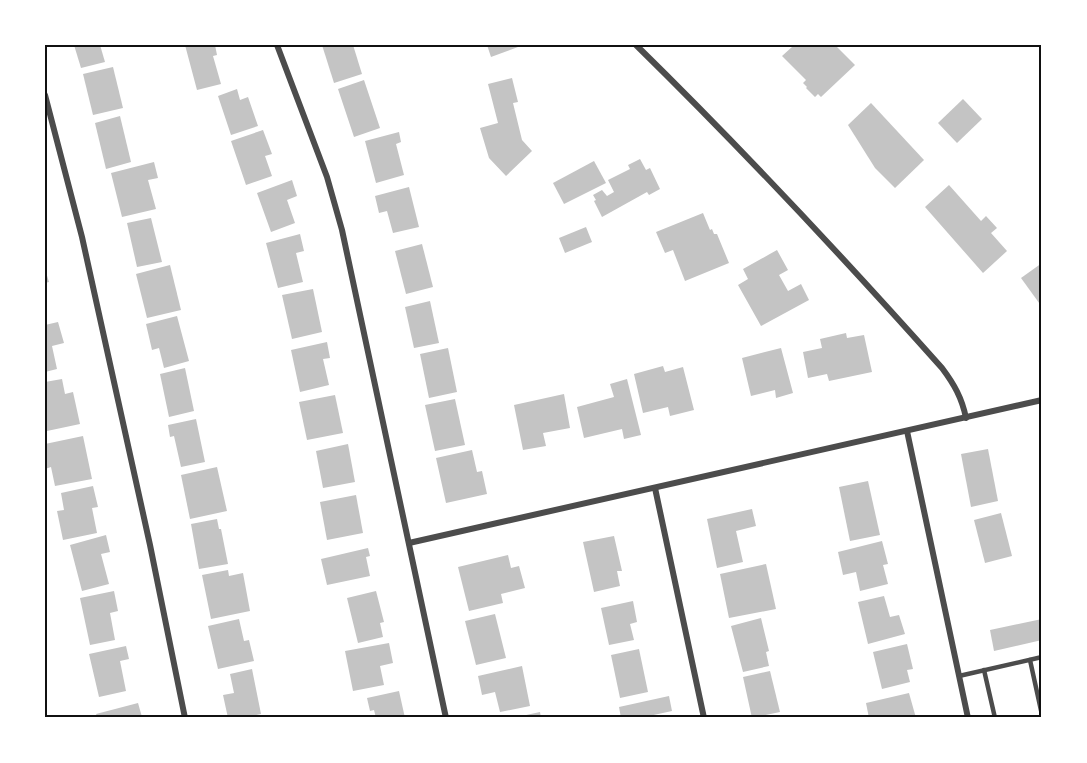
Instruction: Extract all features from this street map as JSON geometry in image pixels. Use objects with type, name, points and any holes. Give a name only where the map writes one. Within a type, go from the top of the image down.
[{"type":"street","points":[[277,45],[327,177],[342,230],[446,718]]},
{"type":"street","points":[[636,45],[706,114],[865,281],[942,368],[962,400],[966,418]]},
{"type":"street","points":[[45,95],[82,237],[150,545],[185,718]]},
{"type":"street","points":[[409,543],[1042,400]]},
{"type":"street","points":[[907,431],[968,718]]},
{"type":"street","points":[[656,488],[704,718]]},
{"type":"lane","points":[[959,676],[1042,657]]},
{"type":"lane","points":[[1030,660],[1042,715]]},
{"type":"lane","points":[[984,670],[995,718]]},
{"type":"building","points":[[74,45],[100,45],[105,62],[81,68]]},
{"type":"building","points":[[185,45],[215,45],[217,55],[213,56],[221,84],[197,90]]},
{"type":"building","points":[[322,45],[353,45],[362,74],[334,83]]},
{"type":"building","points":[[487,45],[517,45],[518,47],[491,57]]},
{"type":"building","points":[[790,45],[835,45],[855,65],[821,97],[818,94],[815,97],[803,83],[806,80],[782,56],[792,47]]},
{"type":"building","points":[[113,67],[123,108],[93,115],[83,74]]},
{"type":"building","points":[[512,78],[518,102],[513,103],[522,140],[532,151],[506,176],[489,158],[480,128],[498,123],[488,84]]},
{"type":"building","points":[[364,80],[380,128],[354,137],[338,89]]},
{"type":"building","points":[[237,89],[240,100],[248,97],[258,126],[231,135],[218,96]]},
{"type":"building","points":[[963,99],[982,119],[957,143],[938,123]]},
{"type":"building","points":[[871,103],[924,160],[895,188],[875,168],[848,125]]},
{"type":"building","points":[[120,116],[131,162],[106,169],[95,123]]},
{"type":"building","points":[[263,130],[272,154],[265,156],[272,176],[246,185],[231,141]]},
{"type":"building","points":[[399,132],[401,142],[396,144],[404,175],[376,183],[365,141]]},
{"type":"building","points":[[640,159],[646,170],[650,168],[660,189],[649,195],[647,192],[602,217],[593,195],[602,190],[607,196],[614,192],[608,180],[630,169],[628,165]]},
{"type":"building","points":[[594,161],[606,183],[564,204],[553,183]]},
{"type":"building","points":[[154,162],[158,178],[148,180],[156,209],[122,217],[111,173]]},
{"type":"building","points":[[292,180],[297,196],[287,200],[295,223],[271,232],[257,193]]},
{"type":"building","points":[[949,185],[981,221],[986,216],[997,228],[991,233],[1007,251],[983,273],[925,207]]},
{"type":"building","points":[[409,187],[419,227],[393,233],[387,211],[379,213],[375,196]]},
{"type":"building","points":[[703,213],[710,230],[712,229],[714,234],[717,234],[729,263],[685,281],[673,250],[665,253],[656,232]]},
{"type":"building","points":[[151,218],[162,262],[137,267],[127,223]]},
{"type":"building","points":[[586,227],[592,242],[565,253],[559,238]]},
{"type":"building","points":[[300,234],[304,251],[296,253],[303,282],[278,288],[266,243]]},
{"type":"building","points":[[422,244],[433,287],[406,294],[395,251]]},
{"type":"building","points":[[777,250],[788,270],[779,275],[788,291],[801,284],[809,300],[761,326],[738,285],[748,279],[743,269]]},
{"type":"building","points":[[1042,263],[1042,307],[1021,278]]},
{"type":"building","points":[[170,265],[181,310],[147,318],[136,274]]},
{"type":"building","points":[[45,269],[49,282],[45,283]]},
{"type":"building","points":[[313,289],[322,332],[292,339],[282,295]]},
{"type":"building","points":[[430,301],[439,343],[414,348],[405,307]]},
{"type":"building","points":[[177,316],[189,361],[164,368],[159,348],[152,350],[146,324]]},
{"type":"building","points":[[58,322],[64,343],[52,346],[57,369],[45,372],[45,325]]},
{"type":"building","points":[[846,333],[847,338],[864,335],[872,372],[829,381],[827,374],[808,378],[803,352],[822,348],[820,339]]},
{"type":"building","points":[[327,342],[330,358],[323,359],[329,385],[300,392],[291,350]]},
{"type":"building","points":[[448,348],[457,392],[429,398],[420,354]]},
{"type":"building","points":[[781,348],[793,393],[776,398],[775,390],[751,396],[742,358]]},
{"type":"building","points":[[663,366],[665,372],[683,367],[694,410],[670,416],[668,407],[643,413],[634,374]]},
{"type":"building","points":[[185,368],[194,411],[169,417],[160,374]]},
{"type":"building","points":[[62,379],[65,394],[73,392],[80,424],[47,431],[45,382]]},
{"type":"building","points":[[627,379],[641,435],[624,439],[622,429],[584,438],[577,407],[614,397],[610,384]]},
{"type":"building","points":[[564,394],[570,428],[543,433],[546,446],[523,450],[514,405]]},
{"type":"building","points":[[335,395],[343,433],[307,440],[299,402]]},
{"type":"building","points":[[455,399],[465,445],[435,451],[425,405]]},
{"type":"building","points":[[196,419],[205,462],[181,467],[174,436],[170,437],[168,425]]},
{"type":"building","points":[[83,436],[92,479],[55,486],[51,467],[45,469],[45,444]]},
{"type":"building","points":[[348,444],[355,482],[323,488],[316,451]]},
{"type":"building","points":[[988,449],[998,501],[971,507],[961,454]]},
{"type":"building","points":[[472,450],[477,472],[482,471],[487,494],[446,503],[436,458]]},
{"type":"building","points":[[217,467],[227,511],[190,519],[181,475]]},
{"type":"building","points":[[868,481],[880,535],[850,541],[839,487]]},
{"type":"building","points":[[93,486],[98,507],[92,508],[97,533],[63,540],[57,511],[64,510],[61,493]]},
{"type":"building","points":[[356,495],[363,533],[327,540],[320,502]]},
{"type":"building","points":[[752,509],[756,526],[736,531],[743,562],[717,568],[707,519]]},
{"type":"building","points":[[1001,513],[1012,556],[985,563],[974,520]]},
{"type":"building","points":[[217,519],[228,564],[199,569],[191,524]]},
{"type":"building","points":[[106,535],[110,552],[101,554],[109,584],[82,591],[70,545]]},
{"type":"building","points":[[614,536],[622,571],[617,571],[620,586],[594,592],[583,542]]},
{"type":"building","points":[[882,541],[888,564],[883,565],[888,584],[860,591],[856,572],[843,575],[838,552]]},
{"type":"building","points":[[368,548],[370,556],[366,557],[370,576],[327,585],[321,559]]},
{"type":"building","points":[[508,555],[511,568],[519,566],[525,588],[501,594],[503,603],[469,611],[458,567]]},
{"type":"building","points":[[766,564],[776,609],[729,618],[720,574]]},
{"type":"building","points":[[228,570],[229,576],[243,573],[250,611],[211,619],[202,575]]},
{"type":"building","points":[[114,591],[118,611],[110,613],[115,640],[90,645],[80,598]]},
{"type":"building","points":[[376,591],[384,622],[380,623],[383,637],[358,643],[347,598]]},
{"type":"building","points":[[884,596],[890,617],[899,615],[905,634],[868,644],[858,602]]},
{"type":"building","points":[[633,601],[637,622],[630,624],[634,640],[609,645],[601,608]]},
{"type":"building","points":[[495,614],[506,658],[476,665],[465,621]]},
{"type":"building","points":[[761,618],[769,651],[766,652],[769,666],[743,672],[731,626]]},
{"type":"building","points":[[239,619],[244,641],[249,640],[254,661],[218,669],[208,626]]},
{"type":"building","points":[[1042,619],[1042,640],[994,651],[990,630]]},
{"type":"building","points":[[389,643],[393,663],[380,666],[384,685],[353,691],[345,651]]},
{"type":"building","points":[[907,644],[913,669],[907,670],[910,682],[882,689],[873,652]]},
{"type":"building","points":[[126,646],[129,659],[120,661],[126,691],[99,697],[89,654]]},
{"type":"building","points":[[639,649],[648,692],[620,698],[611,655]]},
{"type":"building","points":[[522,666],[530,706],[500,712],[495,692],[482,695],[478,676]]},
{"type":"building","points":[[252,669],[261,714],[228,718],[223,695],[234,693],[230,674]]},
{"type":"building","points":[[770,671],[780,712],[752,718],[743,677]]},
{"type":"building","points":[[399,691],[405,718],[376,718],[374,710],[370,711],[367,698]]},
{"type":"building","points":[[909,693],[916,718],[869,718],[866,703]]},
{"type":"building","points":[[669,696],[672,711],[649,716],[649,718],[621,718],[619,707]]},
{"type":"building","points":[[138,703],[142,717],[98,718],[96,714]]},
{"type":"building","points":[[540,712],[541,718],[517,718],[517,717]]}]
